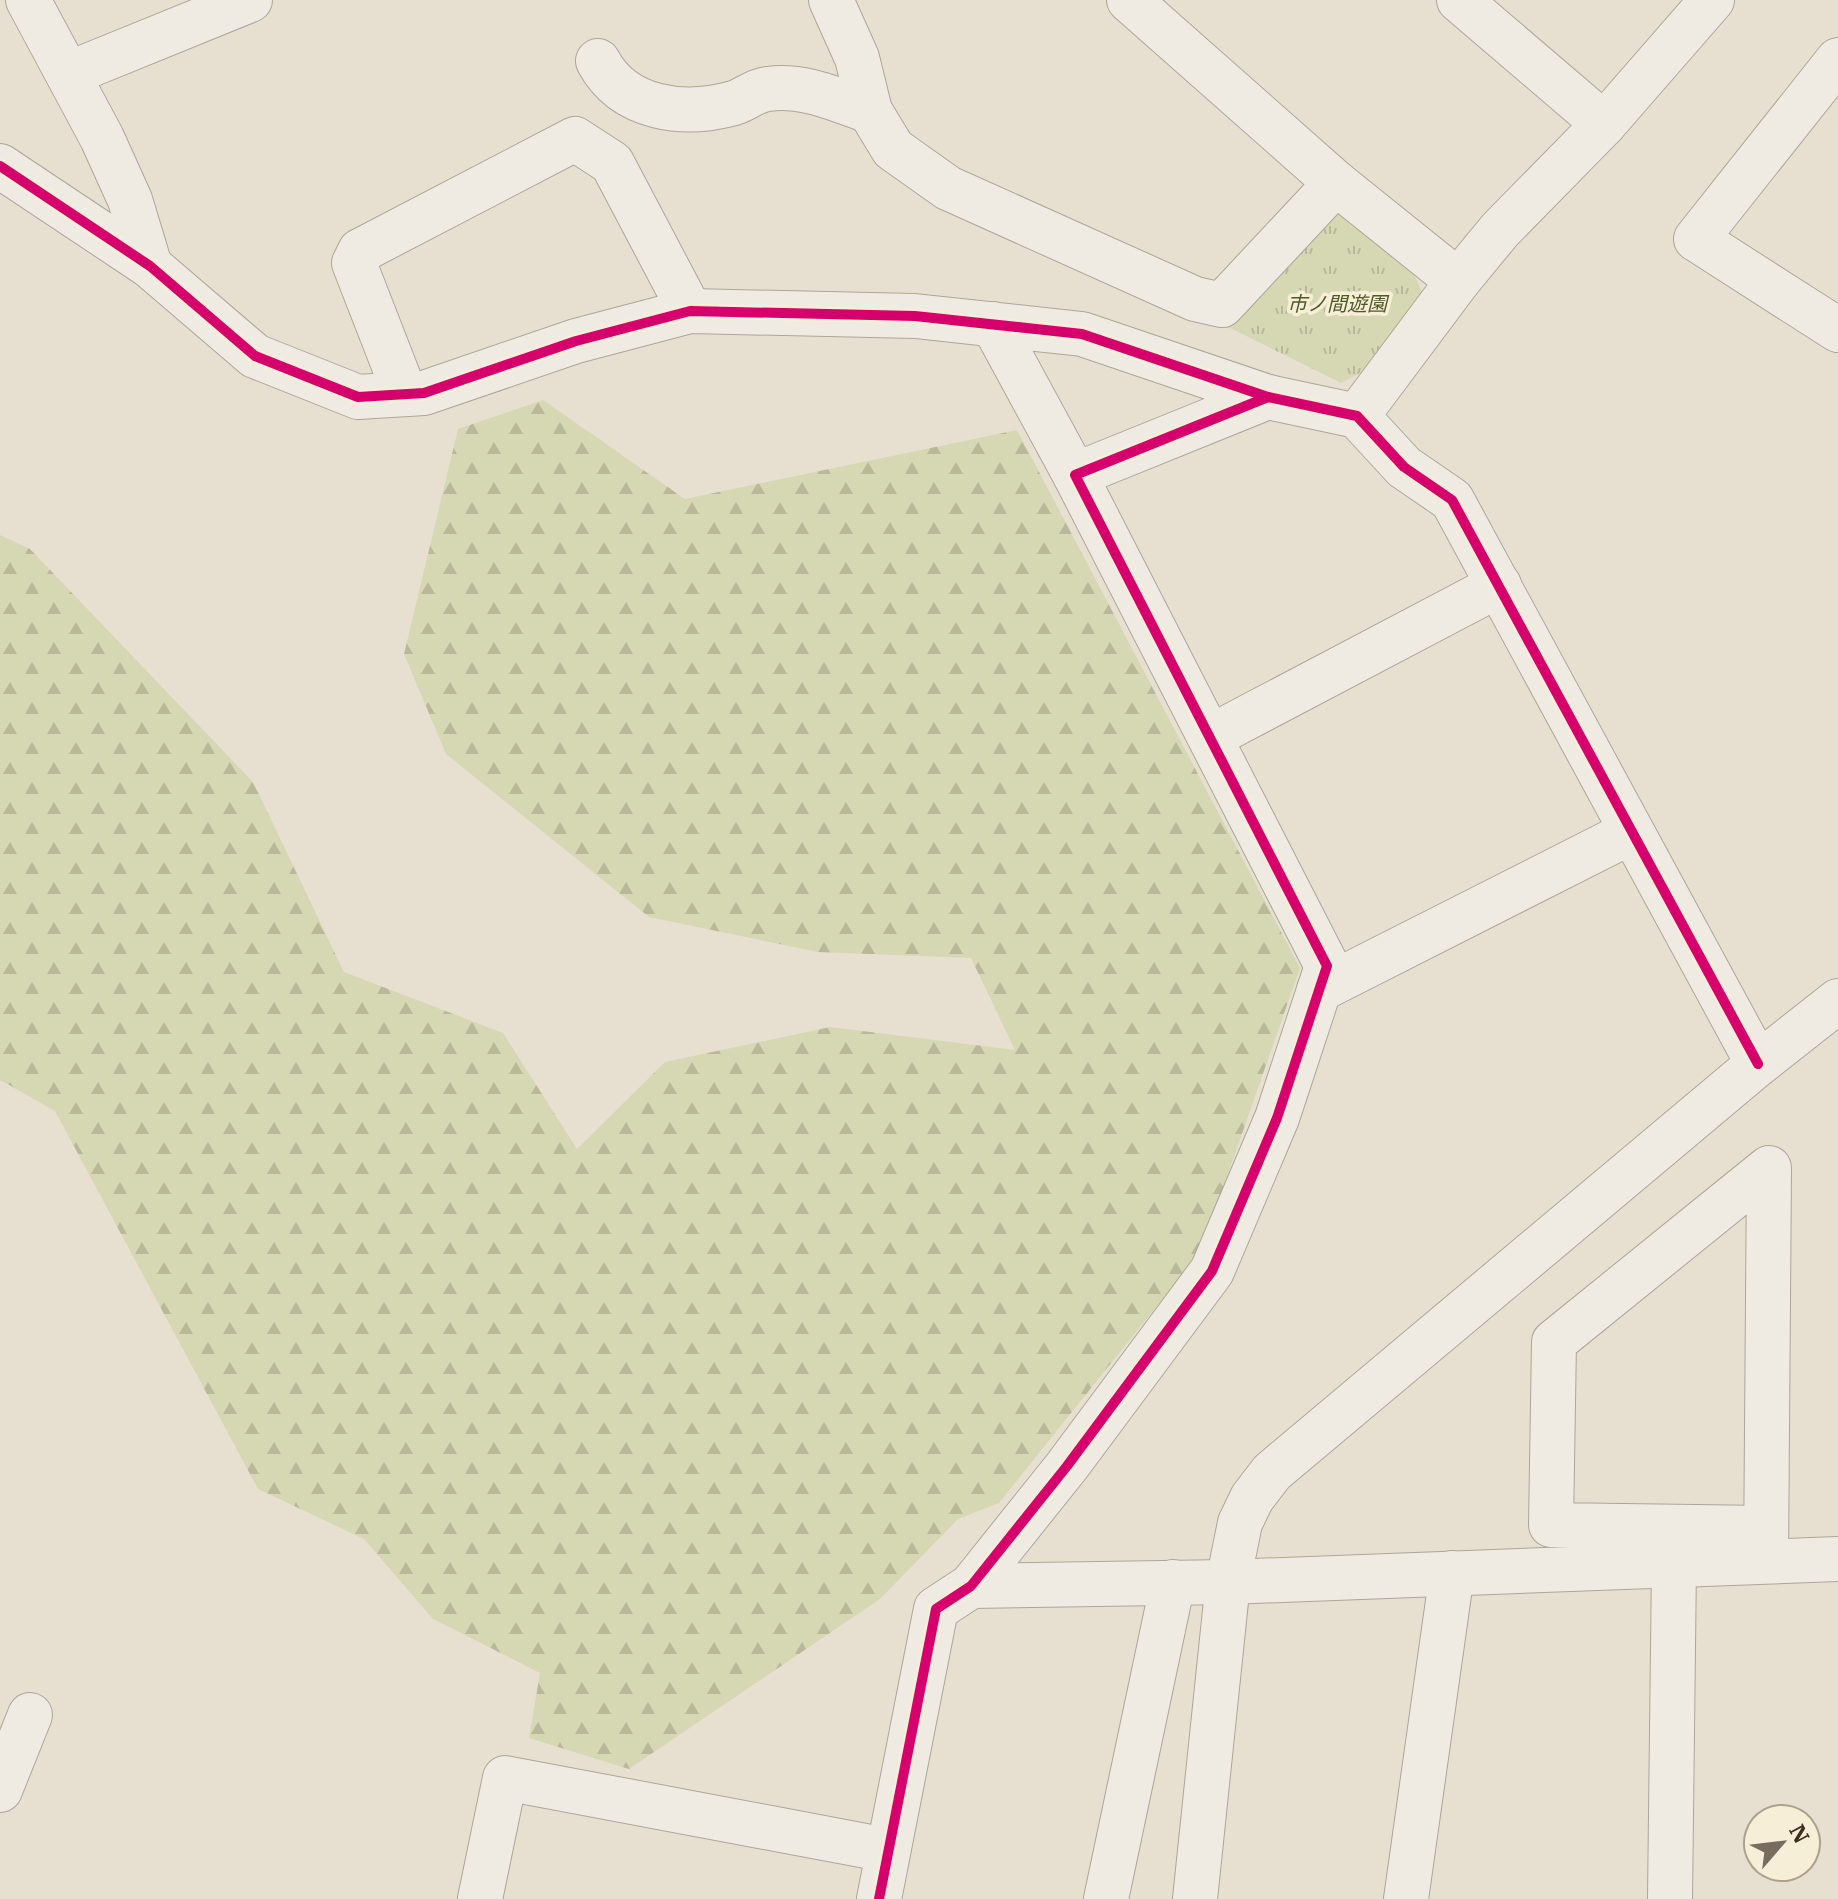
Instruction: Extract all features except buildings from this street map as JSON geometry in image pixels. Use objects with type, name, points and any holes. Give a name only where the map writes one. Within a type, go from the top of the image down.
[{"type":"street","points":[[28,0],[130,200],[150,266]]},
{"type":"street","points":[[68,74],[250,0]]},
{"type":"street","points":[[831,0],[857,58],[870,111],[893,149],[948,188],[1195,299],[1222,305],[1336,183]]},
{"type":"street","points":[[1129,0],[1336,183],[1458,281]]},
{"type":"street","points":[[1459,0],[1604,124]]},
{"type":"street","points":[[1357,416],[1500,230],[1604,124],[1712,0]]},
{"type":"street","points":[[1838,60],[1696,239],[1838,330]]},
{"type":"street","points":[[598,61],[609,81],[664,110],[733,103],[766,89],[802,88],[870,111]]},
{"type":"street","points":[[405,394],[354,263],[360,251],[575,139],[612,163],[690,311]]},
{"type":"street","points":[[0,166],[150,266],[255,356],[358,397],[424,393],[576,341],[690,311],[915,316],[1082,334],[1268,397],[1357,416],[1404,467],[1452,500],[1758,1064]]},
{"type":"street","points":[[879,1899],[936,1609],[971,1586],[1067,1466],[1212,1271],[1277,1118],[1327,966],[1212,736],[993,324]]},
{"type":"street","points":[[1075,475],[1268,397]]},
{"type":"street","points":[[1212,736],[1499,585]]},
{"type":"street","points":[[1319,990],[1631,832]]},
{"type":"street","points":[[1195,1899],[1228,1582],[1240,1523],[1252,1498],[1272,1472],[1758,1064],[1838,1001]]},
{"type":"street","points":[[1766,1545],[1769,1168],[1554,1342],[1551,1525],[1766,1545],[1838,1559]]},
{"type":"street","points":[[971,1586],[1228,1582],[1674,1564],[1766,1545]]},
{"type":"street","points":[[1670,1899],[1674,1564]]},
{"type":"street","points":[[1406,1899],[1452,1573]]},
{"type":"street","points":[[1106,1899],[1173,1582]]},
{"type":"street","points":[[0,1790],[30,1715]]},
{"type":"street","points":[[480,1899],[505,1778],[887,1850]]},
{"type":"green space","name":"市ノ間遊園","points":[[1344,214],[1413,271],[1425,300],[1372,367],[1341,383],[1228,327],[1323,217]]},
{"type":"green space","points":[[543,400],[685,499],[1017,430],[1300,968],[1201,1251],[999,1503],[958,1519],[880,1599],[629,1769],[529,1738],[540,1673],[433,1619],[364,1539],[258,1489],[55,1111],[0,1080],[0,535],[30,549],[253,782],[344,972],[503,1033],[577,1149],[665,1062],[830,1027],[1015,1050],[971,958],[818,952],[649,917],[446,754],[404,654],[458,429]]},
{"type":"cycle path","points":[[0,166],[150,266],[255,356],[358,397],[424,393],[576,341],[690,311],[915,316],[1082,334],[1268,397],[1357,416],[1404,467],[1452,500],[1758,1064]]},
{"type":"cycle path","points":[[879,1899],[936,1609],[971,1586],[1067,1466],[1212,1271],[1277,1118],[1327,966],[1075,475],[1268,397]]}]
